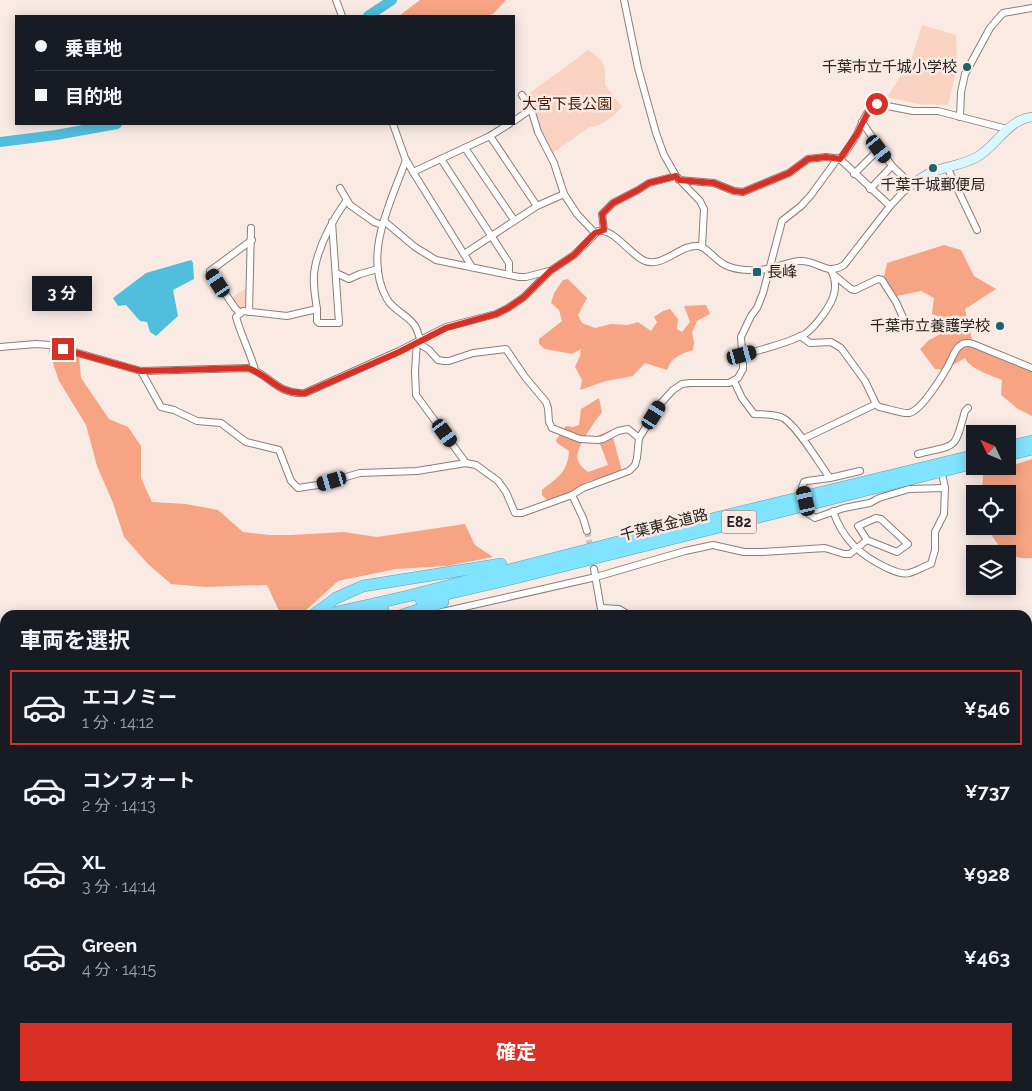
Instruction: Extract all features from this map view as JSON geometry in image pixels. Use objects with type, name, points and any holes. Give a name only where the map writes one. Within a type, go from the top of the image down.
[{"type":"highway","points":[[1016,445],[1032,441]]},
{"type":"highway","points":[[1016,453],[1032,449]]},
{"type":"highway","name":"千葉東金道路","points":[[629,539],[966,457]]},
{"type":"highway","name":"千葉東金道路","points":[[381,610],[966,465]]},
{"type":"highway","name":"E82","points":[[320,610],[336,598],[362,586],[472,570],[595,543],[629,539]]},
{"type":"highway","name":"E82","points":[[346,610],[629,539]]},
{"type":"highway","points":[[418,610],[503,581]]},
{"type":"street","points":[[336,0],[341,15]]},
{"type":"street","points":[[624,0],[638,68],[664,155],[678,178],[704,209],[702,247]]},
{"type":"street","points":[[960,117],[961,92],[965,74],[990,28],[1003,13],[1032,8]]},
{"type":"street","points":[[522,95],[531,109],[538,132],[554,163],[564,194],[577,214],[595,233]]},
{"type":"street","points":[[141,371],[161,407],[174,410],[197,421],[221,423],[246,442],[279,450],[292,481],[298,488],[318,485],[360,472],[417,471],[466,463],[476,465],[498,481],[506,492],[515,513],[522,512],[572,495],[583,488],[629,471],[637,458],[639,438],[666,397],[682,384],[734,381],[738,378],[743,369],[741,337],[764,293],[782,221],[801,206],[811,195],[857,134],[870,108],[877,104],[913,111],[938,111],[1007,129]]},
{"type":"street","points":[[515,120],[531,109]]},
{"type":"street","points":[[832,273],[844,265],[890,206],[909,187],[933,172],[976,158],[989,148],[1007,129],[1020,120],[1032,117]]},
{"type":"street","points":[[862,122],[879,149],[909,187]]},
{"type":"street","points":[[393,125],[406,160],[472,267]]},
{"type":"street","points":[[413,172],[490,136],[507,125]]},
{"type":"street","points":[[490,136],[537,206]]},
{"type":"street","points":[[465,148],[514,220]]},
{"type":"street","points":[[854,174],[879,149]]},
{"type":"street","points":[[890,206],[839,159],[826,157],[808,159],[789,173],[743,192],[734,191],[714,183],[678,178],[649,183],[613,203],[602,214],[604,230],[638,257],[650,262],[660,261],[690,247],[702,247],[719,262],[732,268],[769,269],[804,261],[832,273],[851,289],[855,290],[878,279],[882,280],[896,302],[906,324]]},
{"type":"street","points":[[441,159],[509,263],[509,275]]},
{"type":"street","points":[[406,160],[383,223],[378,269],[379,278],[389,302],[416,327],[419,341],[415,371],[416,396],[466,463]]},
{"type":"street","points":[[870,189],[892,166]]},
{"type":"street","points":[[947,167],[977,230]]},
{"type":"street","points":[[340,188],[350,205],[366,217],[383,223],[429,257],[445,263],[526,278],[550,271]]},
{"type":"street","points":[[464,254],[537,206],[564,194]]},
{"type":"street","points":[[332,220],[339,323],[319,324],[317,321],[314,268],[332,220],[346,201]]},
{"type":"street","points":[[249,312],[251,228]]},
{"type":"street","points":[[0,347],[20,344],[50,345],[141,371],[248,368],[255,370],[284,391],[305,393],[452,325],[496,314],[508,308],[524,297],[550,271],[574,255],[595,233],[604,230]]},
{"type":"street","points":[[240,313],[234,308],[210,271],[252,240]]},
{"type":"street","points":[[336,273],[349,279],[378,269]]},
{"type":"street","points":[[742,355],[769,348],[807,333],[833,301],[832,273]]},
{"type":"street","points":[[255,370],[236,317],[240,313],[244,311],[287,316],[317,309]]},
{"type":"street","points":[[800,336],[810,343],[831,342],[841,348],[865,381],[876,404],[905,413],[915,410],[929,396],[957,347],[968,343],[1032,368]]},
{"type":"street","points":[[419,341],[438,360],[444,361],[450,361],[473,353],[506,349],[525,377],[546,402],[548,422],[552,428],[580,439],[603,440],[618,431],[628,429],[639,438]]},
{"type":"street","points":[[734,381],[742,398],[754,414],[776,415],[784,418],[803,439],[830,478]]},
{"type":"street","points":[[803,439],[876,404]]},
{"type":"street","points":[[918,454],[950,447],[958,439],[965,411],[968,408]]},
{"type":"street","points":[[860,471],[804,482],[802,488],[809,514],[815,518],[909,489],[945,488]]},
{"type":"street","points":[[833,511],[840,528],[856,549],[867,558],[897,572],[909,574],[930,564],[935,550],[935,532],[944,514],[945,488],[943,478]]},
{"type":"street","points":[[572,495],[587,531]]},
{"type":"street","points":[[876,518],[881,519],[908,544],[897,552],[867,540],[858,526],[876,518]]},
{"type":"street","points":[[452,610],[596,577],[685,551],[713,545],[744,552],[825,548],[850,554],[867,540]]},
{"type":"street","points":[[594,569],[602,610]]},
{"type":"green space","points":[[922,25],[956,35],[957,69],[948,105],[918,104],[887,97],[911,60]]},
{"type":"green space","name":"大宮下長公園","points":[[588,50],[601,60],[605,68],[605,85],[622,107],[607,120],[599,125],[590,127],[551,154],[540,133],[535,111],[526,96]]},
{"type":"green space","points":[[248,287],[248,307],[244,310],[231,298]]},
{"type":"shaded area","points":[[420,0],[506,0],[490,15],[400,15]]},
{"type":"shaded area","points":[[944,245],[961,250],[974,276],[996,289],[965,309],[974,348],[1032,371],[1032,416],[1018,409],[1001,395],[1002,380],[976,369],[965,358],[944,370],[935,369],[920,349],[929,340],[948,330],[942,318],[932,314],[934,298],[921,291],[897,296],[883,281],[887,263]]},
{"type":"shaded area","points":[[568,279],[587,298],[578,315],[582,323],[595,328],[611,324],[628,325],[638,322],[651,331],[657,322],[654,317],[670,309],[678,319],[677,329],[682,332],[690,322],[684,306],[706,305],[710,314],[697,321],[692,333],[693,350],[677,357],[671,362],[667,370],[645,363],[633,376],[606,381],[580,390],[582,380],[575,367],[581,349],[572,354],[545,349],[539,344],[539,339],[562,321],[559,310],[551,303],[554,293],[563,280]]},
{"type":"shaded area","points":[[50,342],[79,355],[81,378],[109,419],[128,427],[141,446],[141,478],[152,502],[186,504],[218,510],[243,532],[270,535],[344,532],[377,537],[465,524],[475,545],[493,557],[447,566],[396,569],[338,581],[306,610],[279,610],[267,585],[206,587],[171,584],[148,564],[124,537],[113,503],[97,466],[86,425],[59,381],[49,351]]},
{"type":"shaded area","points":[[599,398],[602,412],[582,442],[578,455],[579,462],[588,472],[608,465],[597,436],[611,430],[622,471],[586,482],[572,492],[547,500],[542,495],[542,490],[561,474],[568,458],[569,451],[557,443],[556,440],[566,426],[573,427],[579,425],[581,409]]},
{"type":"shaded area","points":[[1032,459],[1032,558],[1016,557],[1016,545],[999,545],[991,535],[1016,535],[1016,485],[982,485],[983,475],[1016,475],[1016,464]]},
{"type":"water","points":[[191,260],[193,263],[194,279],[173,290],[178,316],[156,336],[150,332],[147,322],[140,321],[126,305],[118,306],[113,298],[146,273]]},
{"type":"waterway","points":[[370,15],[392,0]]},
{"type":"waterway","points":[[0,142],[56,135],[111,125]]},
{"type":"tunnel","points":[[587,531],[591,551]]},
{"type":"place","name":"千葉市立千城小学校","points":[[967,67]]},
{"type":"place","name":"千葉千城郵便局","points":[[933,168]]},
{"type":"place","name":"長峰","points":[[757,272]]},
{"type":"place","name":"千葉市立養護学校","points":[[1000,326]]},
{"type":"route","points":[[63,349],[147,372],[248,368],[260,373],[284,391],[298,394],[312,391],[399,352],[457,323],[496,314],[508,308],[524,297],[550,271],[574,255],[595,233],[604,230],[602,214],[613,203],[649,183],[676,176],[679,180],[714,183],[734,191],[743,192],[789,173],[808,159],[826,157],[840,159],[850,146],[870,108],[877,104]]}]
